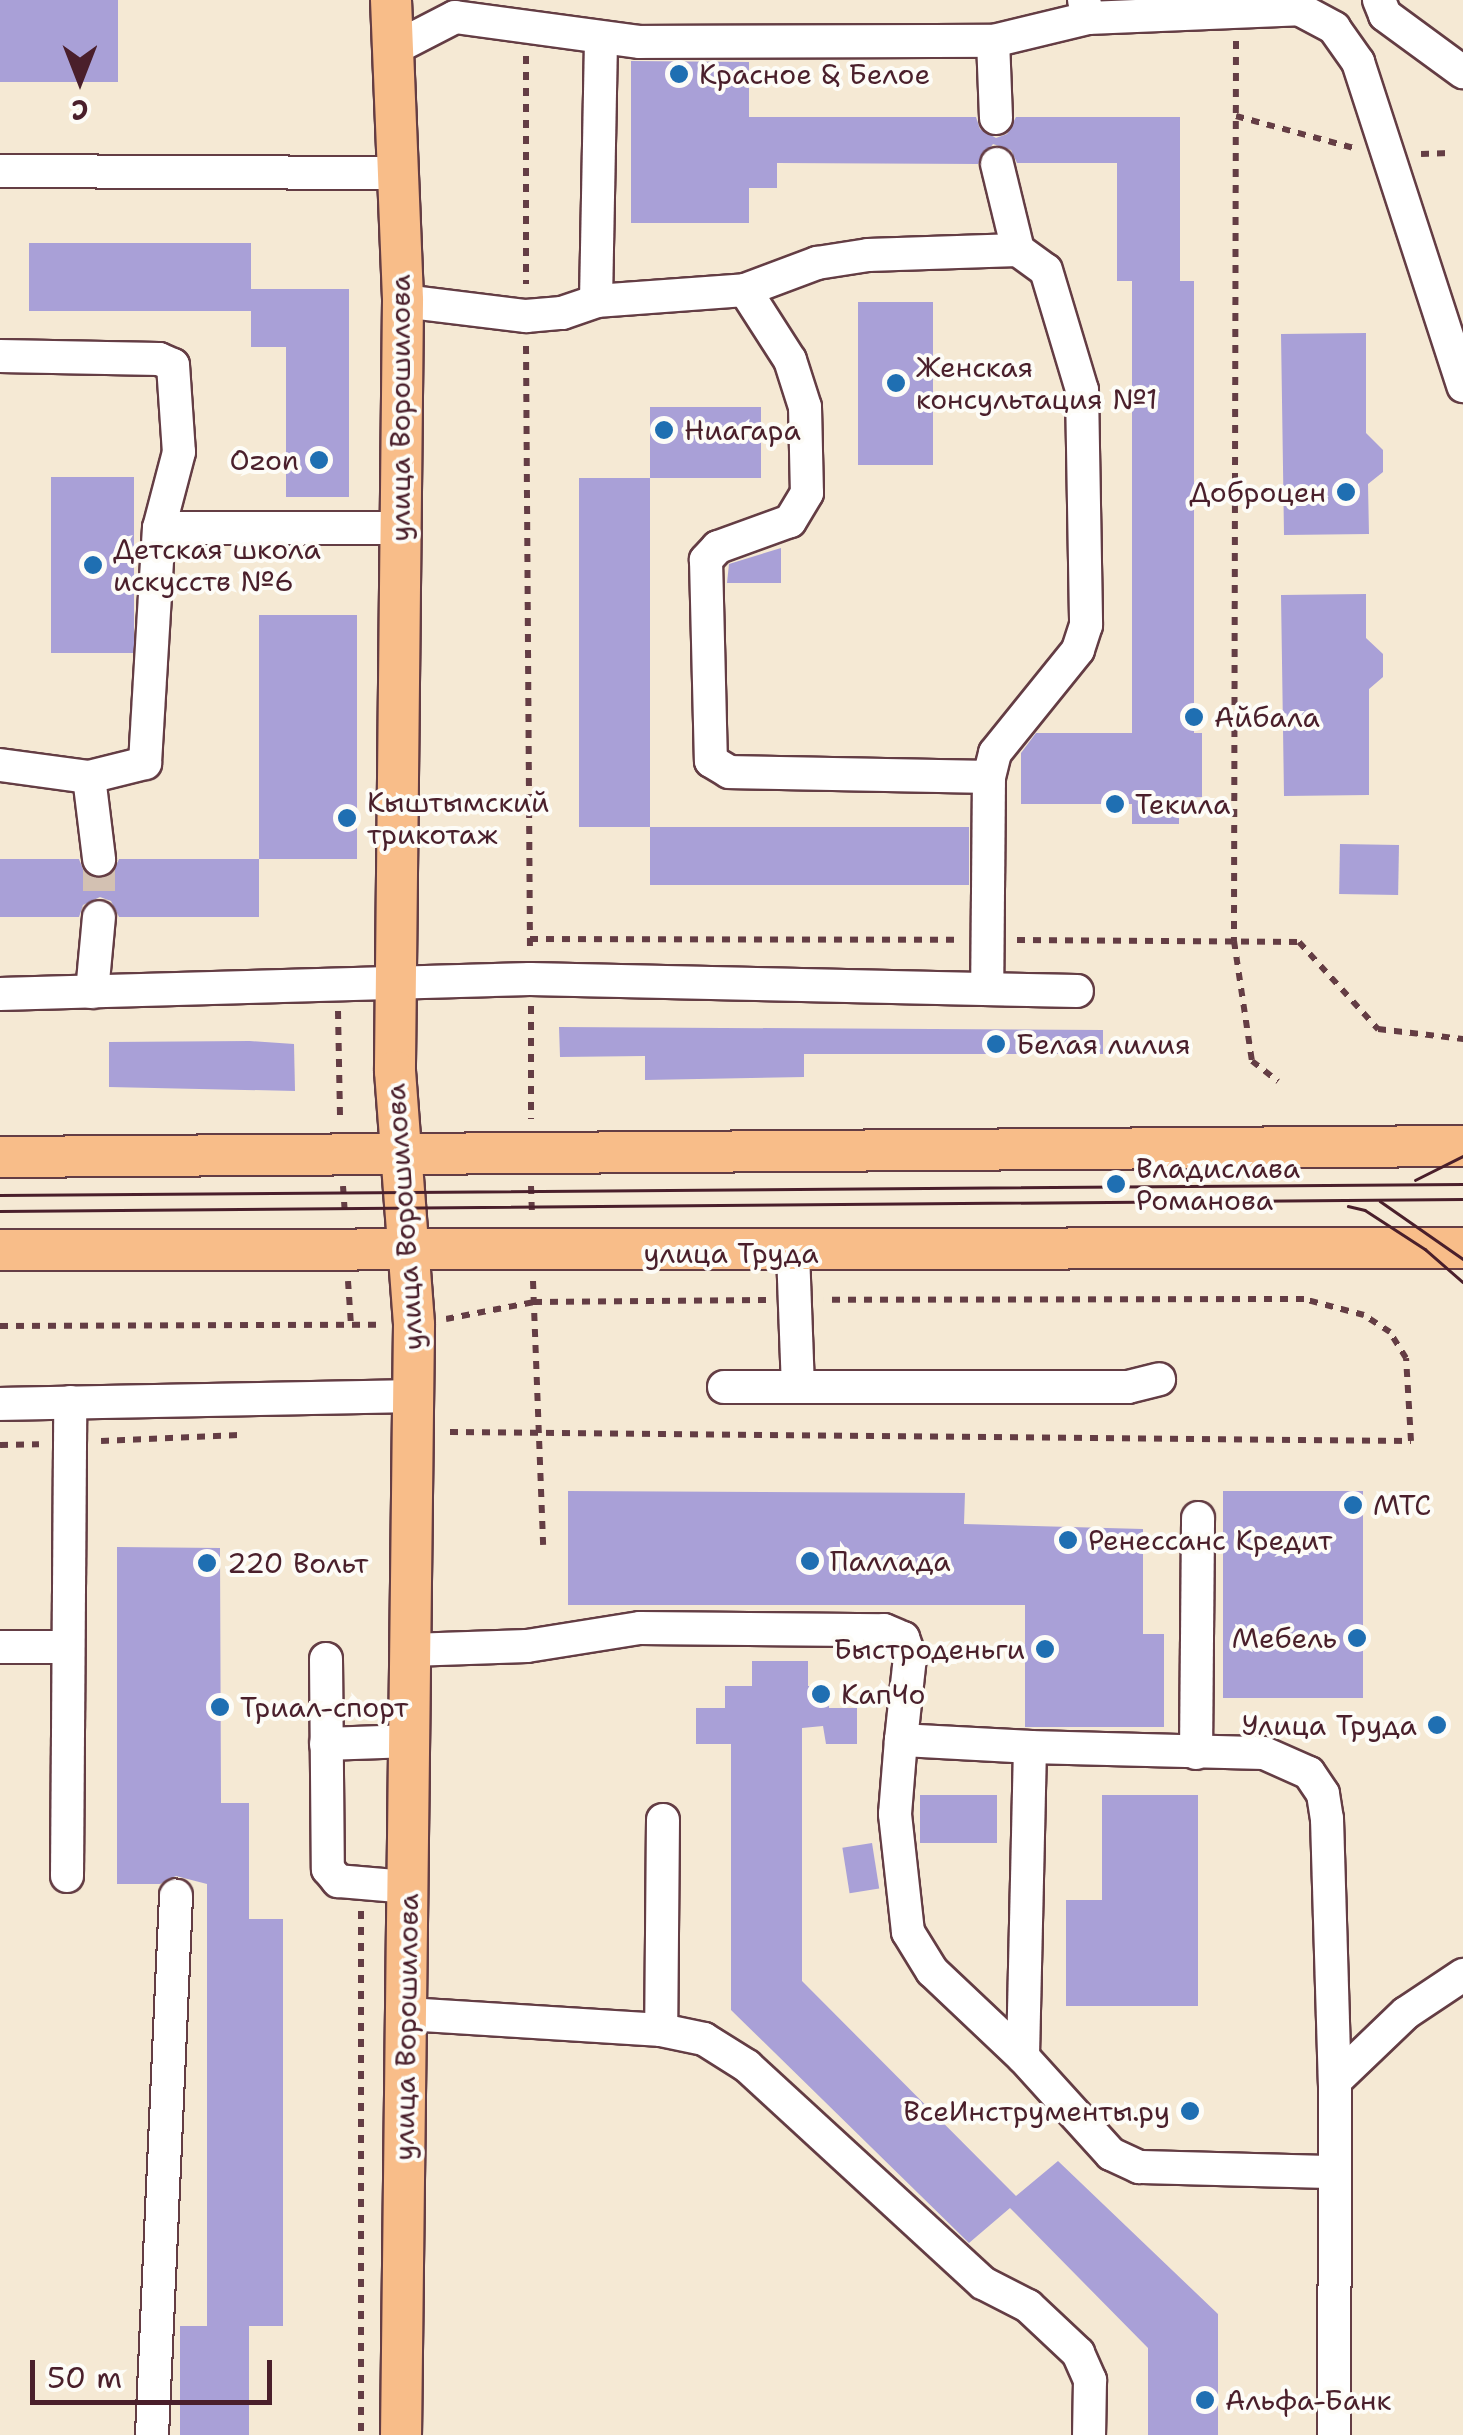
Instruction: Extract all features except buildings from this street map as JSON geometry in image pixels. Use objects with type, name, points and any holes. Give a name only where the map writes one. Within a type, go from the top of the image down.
[{"type":"main road","name":"улица Ворошилова","points":[[391,0],[403,300],[396,979],[401,1153],[414,1325],[402,2435]]},
{"type":"main road","points":[[0,1156],[1463,1146]]},
{"type":"main road","name":"улица Труда","points":[[0,1250],[532,1254],[1463,1248]]},
{"type":"street","points":[[1379,0],[1385,14],[1463,72]]},
{"type":"street","points":[[391,50],[455,17],[526,24],[601,39],[993,40],[1086,9],[1236,14],[1299,4],[1334,28],[1358,62],[1463,386]]},
{"type":"street","points":[[596,300],[601,39]]},
{"type":"street","points":[[993,40],[996,118]]},
{"type":"street","points":[[997,164],[1018,250]]},
{"type":"street","points":[[0,172],[395,173]]},
{"type":"street","points":[[403,300],[526,316],[562,313],[596,300],[745,290],[818,263],[868,254],[1018,250],[1046,270],[1082,390],[1086,624],[1078,650],[1008,732],[989,777],[987,988]]},
{"type":"street","points":[[745,290],[790,360],[805,407],[808,494],[790,521],[718,546],[706,560],[711,761],[729,772],[989,777]]},
{"type":"street","points":[[0,356],[160,359],[173,365],[179,452],[159,528],[148,757],[134,769],[89,777],[0,765]]},
{"type":"street","points":[[159,528],[400,528]]},
{"type":"street","points":[[89,777],[99,859]]},
{"type":"street","points":[[92,992],[100,917]]},
{"type":"street","points":[[0,994],[396,979],[1077,991]]},
{"type":"street","points":[[793,1252],[798,1386]]},
{"type":"street","points":[[724,1387],[1128,1387],[1158,1379]]},
{"type":"street","points":[[0,1404],[414,1396]]},
{"type":"street","points":[[67,1876],[70,1402]]},
{"type":"street","points":[[1196,1754],[1198,1518]]},
{"type":"street","points":[[410,1650],[527,1646],[640,1628],[884,1630],[908,1647],[894,1814],[908,1932],[932,1970],[1022,2057],[1111,2154],[1129,2165],[1331,2172]]},
{"type":"street","points":[[0,1647],[68,1647]]},
{"type":"street","points":[[326,1659],[328,1869],[338,1881],[408,1887]]},
{"type":"street","points":[[901,1740],[1288,1759],[1323,1794],[1334,2080],[1334,2435]]},
{"type":"street","points":[[326,1744],[410,1742]]},
{"type":"street","points":[[1022,2057],[1030,1748]]},
{"type":"street","points":[[661,2030],[662,1820]]},
{"type":"street","points":[[152,2435],[176,1896]]},
{"type":"street","points":[[1334,2080],[1406,2014],[1463,1975]]},
{"type":"street","points":[[406,2014],[661,2030],[704,2040],[748,2066],[983,2283],[1028,2306],[1078,2352],[1090,2380],[1088,2435]]},
{"type":"path","points":[[1236,14],[1234,942],[1252,1060],[1278,1081]]},
{"type":"path","points":[[526,24],[532,1254],[543,1545]]},
{"type":"path","points":[[1236,116],[1388,153],[1450,153]]},
{"type":"path","points":[[338,984],[340,1115]]},
{"type":"path","points":[[0,1326],[414,1325],[534,1302],[1304,1300],[1364,1315],[1390,1332],[1406,1358],[1411,1441],[450,1432]]},
{"type":"path","points":[[0,1445],[249,1434]]},
{"type":"path","points":[[361,1884],[362,2435]]},
{"type":"tunnel","points":[[99,859],[99,917]]},
{"type":"tram line","points":[[1415,1180],[1463,1156]]},
{"type":"tram line","points":[[0,1195],[1463,1184]]},
{"type":"tram line","points":[[0,1211],[1463,1199]]},
{"type":"tram line","points":[[1380,1201],[1463,1259]]},
{"type":"tram line","points":[[1348,1206],[1365,1210],[1425,1249],[1463,1282]]},
{"type":"place","name":"Красное & Белое","points":[[679,74]]},
{"type":"place","name":"Женская консультация №1","points":[[896,383]]},
{"type":"place","name":"Ниагара","points":[[664,430]]},
{"type":"place","name":"Ozon","points":[[319,460]]},
{"type":"place","name":"Доброцен","points":[[1346,492]]},
{"type":"place","name":"Детская школа искусств №6","points":[[93,565]]},
{"type":"place","name":"Айбала","points":[[1194,717]]},
{"type":"place","name":"Текила","points":[[1115,804]]},
{"type":"place","name":"Кыштымский трикотаж","points":[[347,818]]},
{"type":"place","name":"Белая лилия","points":[[996,1044]]},
{"type":"place","name":"Владислава Романова","points":[[1116,1184]]},
{"type":"place","name":"МТС","points":[[1353,1505]]},
{"type":"place","name":"Ренессанс Кредит","points":[[1068,1540]]},
{"type":"place","name":"Паллада","points":[[810,1561]]},
{"type":"place","name":"220 Вольт","points":[[207,1563]]},
{"type":"place","name":"Мебель","points":[[1357,1638]]},
{"type":"place","name":"Быстроденьги","points":[[1045,1649]]},
{"type":"place","name":"КапЧо","points":[[821,1694]]},
{"type":"place","name":"Триал-спорт","points":[[220,1707]]},
{"type":"place","name":"Улица Труда","points":[[1437,1725]]},
{"type":"place","name":"ВсеИнструменты.ру","points":[[1190,2111]]},
{"type":"place","name":"Альфа-Банк","points":[[1205,2400]]}]
